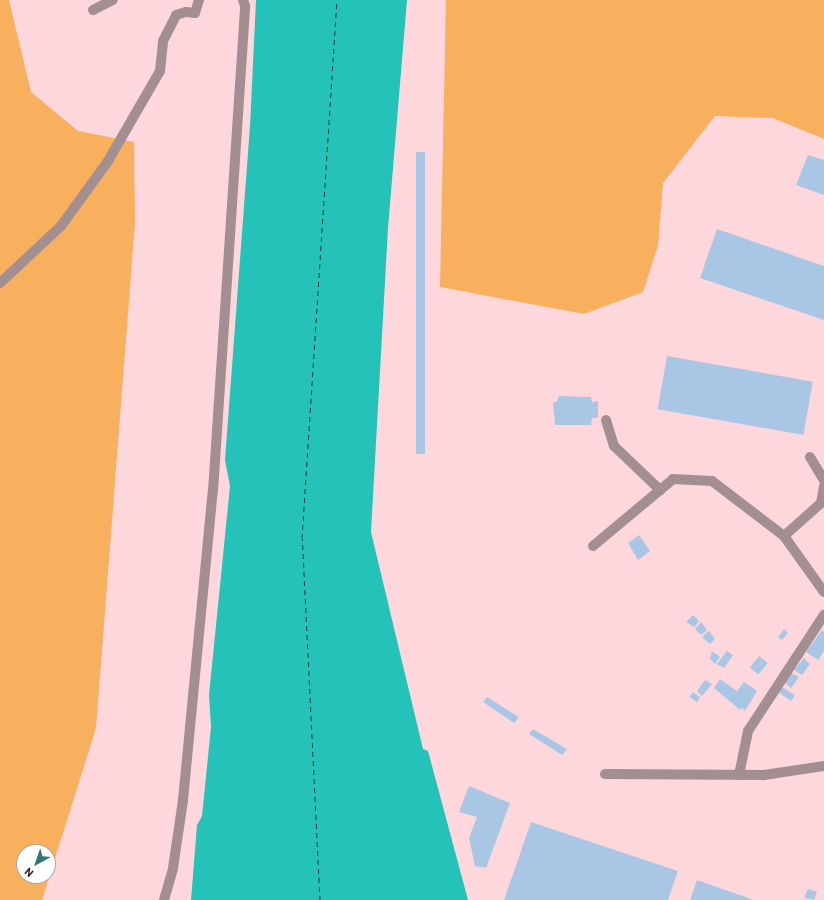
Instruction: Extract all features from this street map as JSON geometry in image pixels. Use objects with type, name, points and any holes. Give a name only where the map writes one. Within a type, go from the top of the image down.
[{"type":"street","points":[[93,10],[113,0]]},
{"type":"street","points":[[0,283],[61,226],[108,161],[160,71],[163,41],[176,15],[186,12],[195,13],[199,0]]},
{"type":"street","points":[[164,900],[173,868],[182,800],[213,491],[245,6],[243,0]]},
{"type":"street","points":[[606,420],[614,446],[660,490]]},
{"type":"street","points":[[810,457],[824,480]]},
{"type":"street","points":[[593,546],[673,479],[712,481],[784,536],[824,592]]},
{"type":"street","points":[[784,536],[823,504],[824,486]]},
{"type":"street","points":[[739,774],[748,731],[824,615]]},
{"type":"street","points":[[605,774],[764,775],[824,766]]},
{"type":"shaded area","points":[[0,0],[9,0],[31,92],[78,131],[134,142],[135,223],[96,728],[56,855],[56,844],[16,844],[16,884],[47,884],[42,900],[0,900]]},
{"type":"shaded area","points":[[446,0],[824,0],[824,139],[773,118],[715,116],[663,183],[658,246],[643,292],[584,314],[440,287]]},
{"type":"water","points":[[256,0],[407,0],[388,228],[371,532],[423,749],[428,751],[468,900],[191,900],[197,825],[202,816],[211,727],[209,695],[230,486],[225,460],[250,126]]},
{"type":"building","points":[[416,152],[425,152],[425,454],[416,454]]},
{"type":"building","points":[[808,155],[824,160],[824,195],[796,185]]},
{"type":"building","points":[[717,229],[824,266],[824,320],[700,278]]},
{"type":"building","points":[[667,356],[813,382],[803,435],[658,409]]},
{"type":"building","points":[[559,396],[591,397],[592,402],[598,401],[598,418],[592,418],[591,425],[555,425],[553,403],[557,401]]},
{"type":"building","points":[[639,535],[650,551],[638,560],[628,543]]},
{"type":"building","points":[[693,615],[699,621],[694,627],[686,622]]},
{"type":"building","points":[[701,622],[707,630],[701,635],[695,629]]},
{"type":"building","points":[[784,629],[788,633],[782,640],[778,637]]},
{"type":"building","points":[[822,630],[824,632],[824,651],[818,660],[806,652]]},
{"type":"building","points":[[709,631],[715,639],[710,644],[702,637]]},
{"type":"building","points":[[712,651],[720,657],[715,664],[710,659]]},
{"type":"building","points":[[727,651],[733,655],[724,668],[717,664]]},
{"type":"building","points":[[759,656],[768,663],[758,675],[750,668]]},
{"type":"building","points":[[804,658],[810,664],[802,675],[794,670]]},
{"type":"building","points":[[791,673],[799,677],[791,688],[785,683]]},
{"type":"building","points":[[720,679],[737,691],[744,682],[757,691],[745,711],[742,708],[740,710],[714,688]]},
{"type":"building","points":[[705,680],[712,684],[702,696],[697,691]]},
{"type":"building","points":[[782,687],[795,695],[791,701],[778,692]]},
{"type":"building","points":[[693,692],[700,697],[697,702],[689,697]]},
{"type":"building","points":[[487,697],[519,717],[514,723],[483,702]]},
{"type":"building","points":[[533,729],[567,749],[562,755],[529,734]]},
{"type":"building","points":[[469,786],[510,803],[486,868],[475,866],[469,838],[477,817],[459,812]]},
{"type":"building","points":[[531,822],[678,871],[668,900],[504,900]]},
{"type":"building","points":[[697,880],[754,900],[690,900]]},
{"type":"building","points":[[808,889],[817,892],[814,900],[804,898]]},
{"type":"ferry route","points":[[320,900],[302,538],[337,0]]}]
